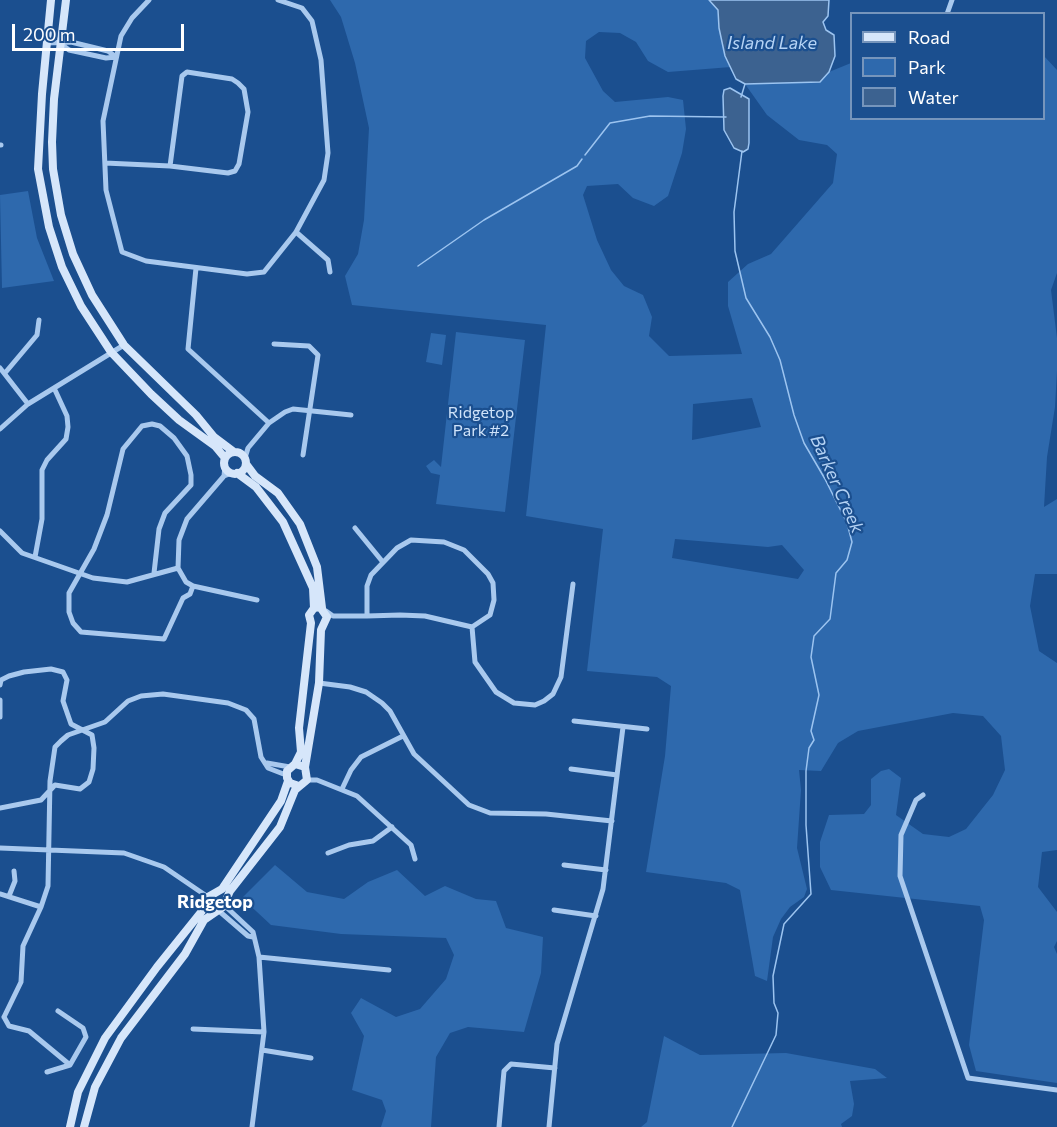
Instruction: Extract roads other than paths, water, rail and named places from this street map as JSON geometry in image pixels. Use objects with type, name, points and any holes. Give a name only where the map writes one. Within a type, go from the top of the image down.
[{"type":"main road","points":[[51,0],[38,157],[45,208],[71,287],[111,352],[158,401],[215,446],[225,462],[235,473],[256,487],[283,522],[324,615]]},
{"type":"main road","points":[[66,0],[52,142],[53,169],[61,215],[73,254],[92,295],[124,345],[196,415],[214,436],[246,461],[253,474],[278,493],[300,524],[317,567],[324,615],[308,775],[299,786],[280,827],[220,907],[204,920],[185,954],[121,1038],[95,1087],[84,1127]]},
{"type":"main road","points":[[225,462],[236,452]]},
{"type":"main road","points":[[235,473],[243,470],[246,461]]},
{"type":"main road","points":[[70,1127],[78,1092],[105,1038],[281,801],[290,772],[301,752],[299,728],[312,623],[309,615],[324,615]]},
{"type":"main road","points":[[312,623],[324,615]]},
{"type":"main road","points":[[290,772],[308,775]]},
{"type":"main road","points":[[290,772],[299,786]]},
{"type":"main road","points":[[210,899],[220,907]]},
{"type":"main road","points":[[210,899],[220,907]]},
{"type":"street","points":[[149,0],[132,18],[121,36],[104,121],[106,190],[122,252],[146,261],[248,274],[264,272],[296,232],[324,180],[328,153],[321,60],[312,21],[302,8],[278,0]]},
{"type":"street","points":[[47,43],[61,44],[69,50],[106,58],[116,57]]},
{"type":"street","points":[[105,163],[170,166],[228,173],[236,170],[248,112],[244,89],[238,83],[232,79],[187,72],[182,76],[170,166]]},
{"type":"street","points":[[296,232],[327,260],[330,272]]},
{"type":"street","points":[[196,268],[188,349],[269,423]]},
{"type":"street","points":[[28,404],[3,370],[37,335],[39,320]]},
{"type":"street","points":[[274,344],[309,346],[318,355],[303,455]]},
{"type":"street","points":[[0,429],[28,404],[55,390],[124,345]]},
{"type":"street","points":[[34,557],[42,519],[42,470],[66,439],[68,427],[67,416],[55,390]]},
{"type":"street","points":[[246,461],[248,448],[269,423],[293,410],[351,415]]},
{"type":"street","points":[[154,573],[159,529],[165,513],[191,485],[191,475],[187,456],[174,438],[160,426],[152,424],[142,426],[123,449],[107,515],[89,561],[69,593],[69,612],[73,623],[81,632],[164,639],[183,598],[190,594],[192,586]]},
{"type":"street","points":[[236,452],[248,448]]},
{"type":"street","points":[[224,476],[225,462]]},
{"type":"street","points":[[235,473],[224,476],[187,519],[179,540],[178,568],[186,582],[192,586],[257,600]]},
{"type":"street","points":[[355,528],[382,561]]},
{"type":"street","points":[[0,531],[22,553],[93,578],[127,582],[178,568]]},
{"type":"street","points":[[324,615],[367,616],[425,616],[472,627],[490,615],[494,592],[488,574],[470,555],[444,542],[418,539],[406,542],[382,561],[368,580],[367,616]]},
{"type":"street","points":[[472,627],[475,662],[496,692],[514,703],[525,705],[544,701],[553,694],[561,677],[573,584]]},
{"type":"street","points":[[0,685],[2,680],[9,676],[24,672],[51,669],[63,672],[67,680],[63,701],[71,724],[92,735],[94,748],[93,769],[89,782],[80,789],[55,785],[41,800],[0,808]]},
{"type":"street","points":[[319,683],[350,687],[373,696],[390,711],[414,754],[464,802],[479,810],[612,821]]},
{"type":"street","points":[[70,1065],[29,1031],[9,1026],[2,1018],[21,982],[23,946],[41,907],[48,885],[49,791],[55,747],[69,735],[105,722],[128,700],[163,694],[228,703],[246,710],[254,719],[261,757],[268,768],[290,772]]},
{"type":"street","points":[[0,700],[0,717]]},
{"type":"street","points":[[574,721],[647,729]]},
{"type":"street","points":[[549,1127],[557,1044],[596,916],[606,870],[623,727]]},
{"type":"street","points":[[342,789],[351,770],[361,757],[403,736]]},
{"type":"street","points":[[571,769],[617,775]]},
{"type":"street","points":[[308,775],[357,796],[411,845],[415,859]]},
{"type":"street","points":[[923,795],[916,800],[908,817],[898,853],[900,876],[968,1078],[1057,1090]]},
{"type":"street","points":[[328,853],[350,845],[373,841],[392,827]]},
{"type":"street","points":[[0,848],[124,853],[164,867],[210,899]]},
{"type":"street","points":[[564,865],[606,870]]},
{"type":"street","points":[[9,896],[15,880],[14,871]]},
{"type":"street","points":[[0,894],[41,907]]},
{"type":"street","points":[[220,907],[249,936],[254,937],[259,957],[264,1032],[252,1127]]},
{"type":"street","points":[[554,910],[596,916]]},
{"type":"street","points":[[259,957],[389,970]]},
{"type":"street","points":[[47,1072],[70,1065],[86,1037],[83,1029],[58,1011]]},
{"type":"street","points":[[193,1029],[264,1032]]},
{"type":"street","points":[[262,1050],[311,1058]]},
{"type":"street","points":[[499,1127],[504,1071],[511,1064],[555,1068]]},
{"type":"water","name":"Island Lake","points":[[709,0],[829,0],[828,16],[823,22],[826,30],[834,35],[835,56],[829,72],[820,82],[745,84],[736,79],[725,56],[718,10]]},
{"type":"water","points":[[730,88],[749,99],[749,143],[748,149],[743,152],[734,148],[724,130],[723,96],[724,90]]},
{"type":"waterway","points":[[741,97],[745,84]]},
{"type":"waterway","points":[[585,155],[610,123],[650,116],[726,117]]},
{"type":"waterway","name":"Barker Creek","points":[[732,1127],[776,1035],[778,1013],[774,1003],[773,976],[784,924],[811,894],[806,825],[806,771],[809,748],[814,740],[811,731],[819,695],[811,657],[814,636],[830,619],[836,573],[847,560],[852,542],[847,523],[804,443],[794,415],[780,360],[770,337],[746,298],[735,251],[734,212],[742,151]]},
{"type":"waterway","points":[[418,266],[484,220],[577,166],[582,159]]},
{"type":"district","name":"Ridgetop","points":[[215,902]]},
{"type":"park label","name":"Ridgetop Park #2","points":[[481,422]]}]
